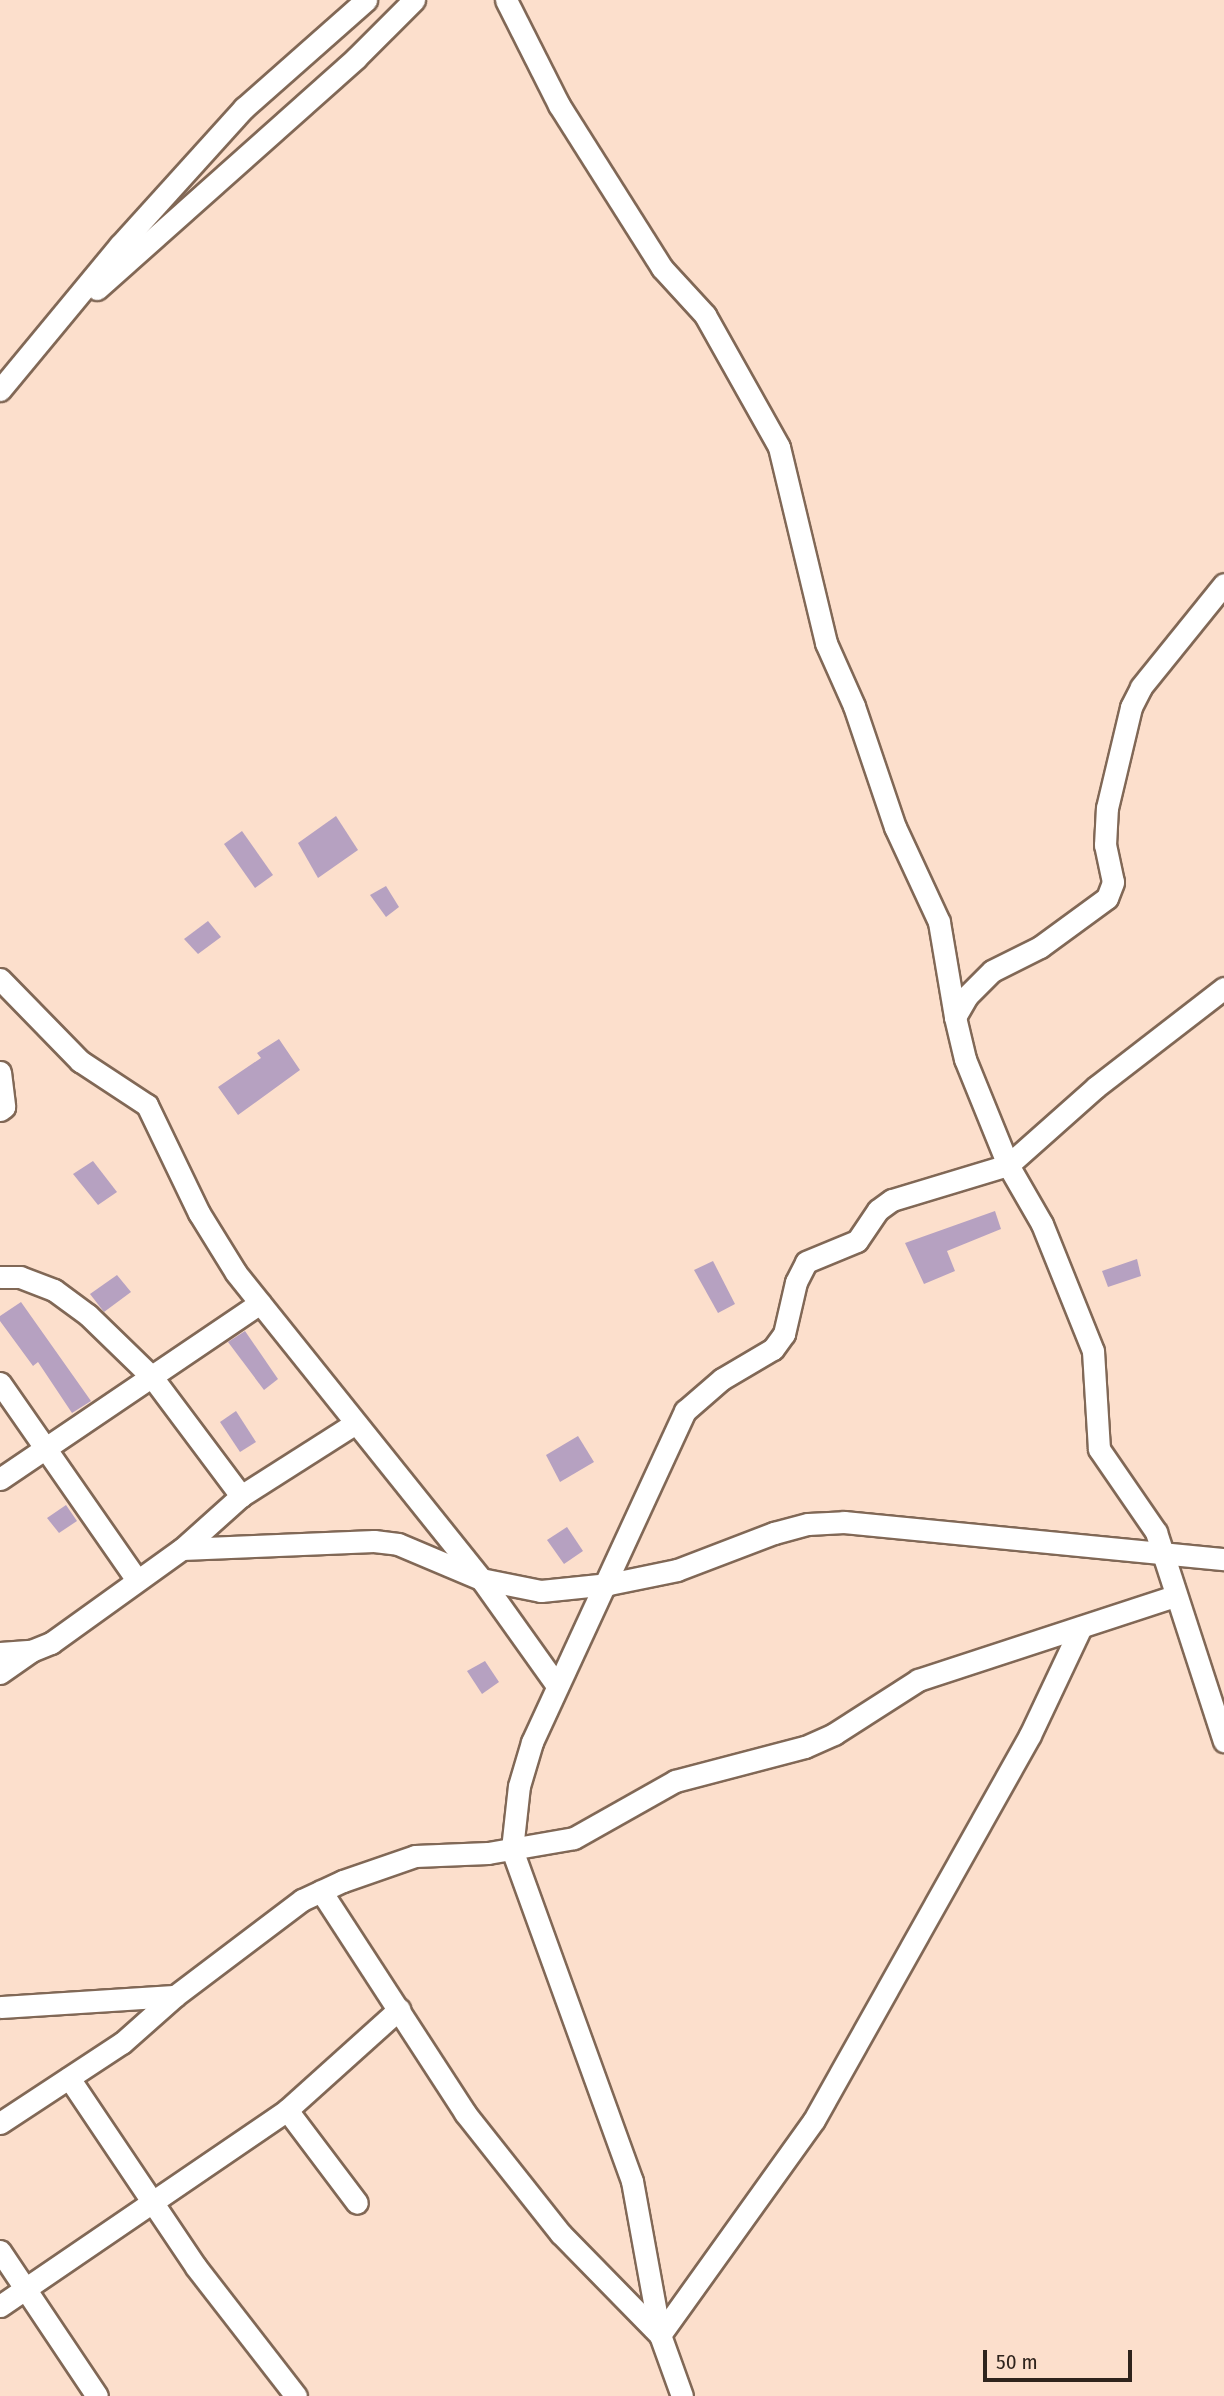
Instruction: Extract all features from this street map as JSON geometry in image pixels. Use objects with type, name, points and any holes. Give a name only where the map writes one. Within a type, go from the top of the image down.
[{"type":"street","points":[[0,390],[120,245],[244,108],[366,0]]},
{"type":"street","points":[[55,324],[356,58],[414,0]]},
{"type":"street","points":[[506,0],[559,105],[662,268],[705,315],[779,447],[826,643],[854,706],[895,827],[939,922],[965,1059],[1008,1165],[1042,1224],[1093,1351],[1098,1449],[1156,1532],[1224,1741]]},
{"type":"street","points":[[955,1017],[967,996],[992,971],[1040,947],[1107,898],[1113,882],[1105,845],[1107,808],[1131,707],[1142,687],[1224,584]]},
{"type":"street","points":[[0,979],[80,1061],[147,1105],[199,1213],[260,1303],[354,1424],[481,1579],[556,1684]]},
{"type":"street","points":[[682,2396],[660,2335],[632,2181],[512,1849],[519,1786],[556,1684],[609,1584],[685,1411],[722,1379],[774,1349],[784,1334],[799,1271],[806,1262],[857,1241],[878,1210],[892,1200],[1008,1165],[1096,1087],[1224,988]]},
{"type":"street","points":[[0,1072],[4,1107],[0,1110]]},
{"type":"street","points":[[0,1277],[20,1277],[54,1290],[88,1315],[152,1377],[241,1496]]},
{"type":"street","points":[[0,1479],[47,1450],[260,1303]]},
{"type":"street","points":[[0,1383],[137,1580]]},
{"type":"street","points":[[0,1673],[31,1651],[51,1643],[182,1549],[241,1496],[354,1424]]},
{"type":"street","points":[[182,1549],[374,1541],[410,1549],[481,1579],[541,1591],[609,1584],[677,1570],[808,1524],[844,1522],[1224,1559]]},
{"type":"street","points":[[0,2123],[122,2043],[175,1996],[302,1900],[321,1891],[400,1859],[512,1849],[574,1838],[675,1781],[805,1747],[853,1724],[918,1680],[1175,1596]]},
{"type":"street","points":[[660,2335],[814,2120],[980,1828],[1081,1627]]},
{"type":"street","points":[[0,1653],[31,1651]]},
{"type":"street","points":[[321,1891],[465,2113],[561,2234],[660,2335]]},
{"type":"street","points":[[0,2007],[175,1996]]},
{"type":"street","points":[[0,2306],[287,2110],[399,2009]]},
{"type":"street","points":[[69,2078],[197,2267],[296,2396]]},
{"type":"street","points":[[287,2110],[357,2203]]},
{"type":"street","points":[[0,2251],[96,2396]]},
{"type":"building","points":[[336,816],[358,850],[318,878],[298,843]]},
{"type":"building","points":[[242,831],[273,875],[255,888],[224,844]]},
{"type":"building","points":[[386,886],[399,907],[386,917],[370,895]]},
{"type":"building","points":[[208,921],[221,937],[198,954],[184,939]]},
{"type":"building","points":[[279,1039],[300,1070],[238,1115],[218,1087],[261,1058],[257,1053]]},
{"type":"building","points":[[93,1161],[117,1192],[98,1205],[73,1174]]},
{"type":"building","points":[[995,1211],[1001,1229],[947,1251],[955,1271],[924,1284],[905,1243]]},
{"type":"building","points":[[1137,1259],[1141,1276],[1108,1287],[1102,1271]]},
{"type":"building","points":[[713,1261],[735,1304],[718,1313],[694,1270]]},
{"type":"building","points":[[117,1275],[131,1292],[104,1312],[90,1294]]},
{"type":"building","points":[[21,1302],[91,1401],[72,1413],[38,1362],[33,1366],[0,1321],[0,1316]]},
{"type":"building","points":[[245,1331],[278,1379],[264,1390],[228,1342]]},
{"type":"building","points":[[236,1411],[256,1442],[240,1452],[220,1422]]},
{"type":"building","points":[[578,1436],[594,1462],[560,1482],[546,1455]]},
{"type":"building","points":[[66,1505],[77,1521],[59,1533],[47,1518]]},
{"type":"building","points":[[567,1527],[583,1551],[564,1564],[547,1540]]},
{"type":"building","points":[[485,1661],[499,1682],[482,1694],[467,1671]]}]
